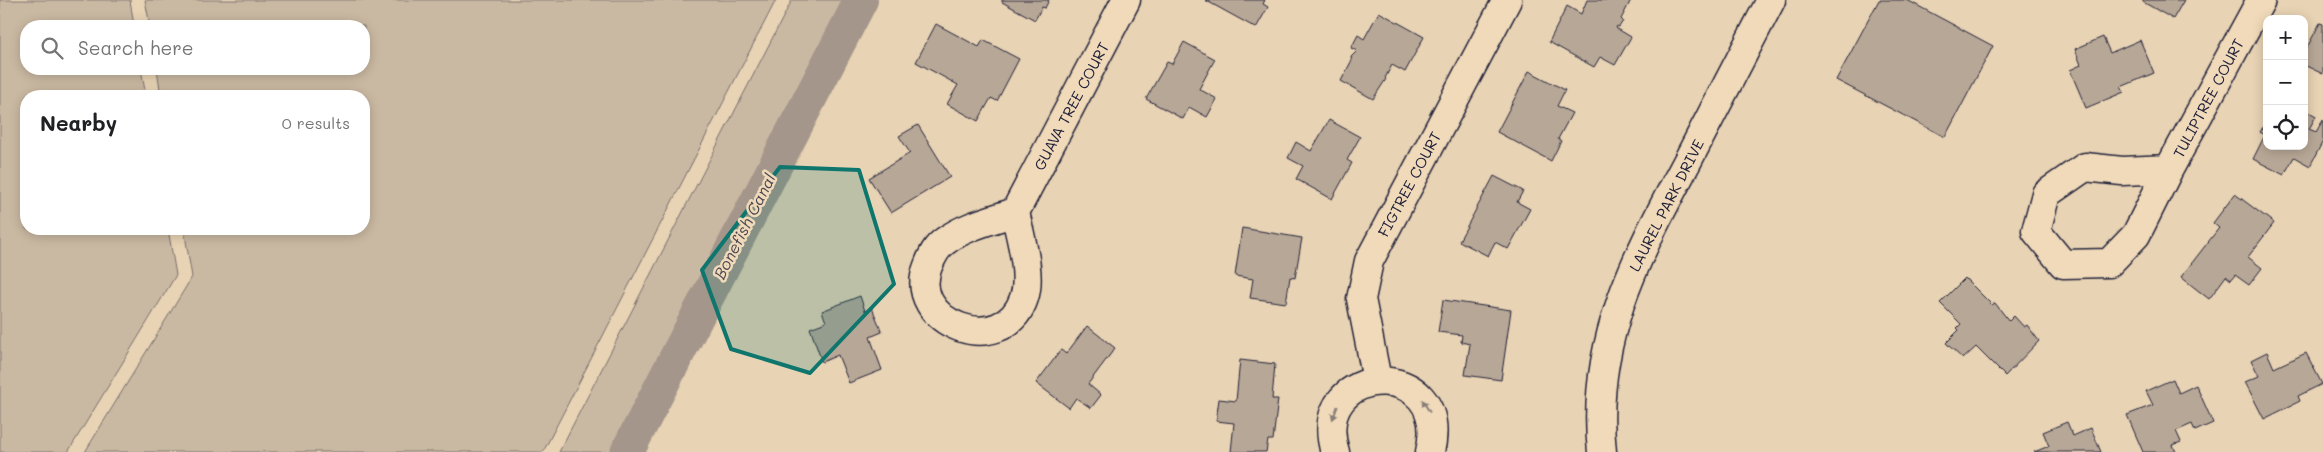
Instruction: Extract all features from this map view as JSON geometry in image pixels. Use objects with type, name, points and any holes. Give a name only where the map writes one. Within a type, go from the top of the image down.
[{"type":"street","name":"GUAVA TREE COURT","points":[[1015,212],[1126,0]]},
{"type":"street","name":"FIGTREE COURT","points":[[1377,380],[1361,299],[1369,261],[1506,0]]},
{"type":"street","name":"LAUREL PARK DRIVE","points":[[1602,452],[1598,409],[1605,356],[1622,297],[1638,254],[1771,0]]},
{"type":"street","name":"TULIPTREE COURT","points":[[2170,169],[2122,171],[2084,167],[2046,194],[2036,231],[2063,264],[2109,263],[2136,235],[2261,0]]},
{"type":"street","points":[[1015,212],[1028,282],[1024,300],[1015,314],[1002,325],[986,331],[969,331],[952,326],[939,316],[930,302],[925,286],[926,269],[932,254],[943,242],[957,233],[1015,212]]},
{"type":"street","points":[[1335,452],[1331,438],[1331,421],[1337,406],[1347,393],[1361,384],[1377,380],[1395,382],[1411,389],[1424,401],[1432,417],[1434,434],[1430,452]]},
{"type":"highlighted area","points":[[780,167],[859,170],[894,284],[810,373],[731,349],[702,270]]},
{"type":"shaded area","points":[[0,0],[130,0],[133,20],[20,20],[20,75],[142,75],[145,90],[20,90],[20,235],[169,235],[176,275],[68,452],[0,452]]},
{"type":"shaded area","points":[[145,0],[776,0],[543,452],[85,452],[192,277],[185,235],[370,235],[370,90],[160,90],[158,75],[370,75],[370,20],[149,20]]},
{"type":"shaded area","points":[[792,0],[865,0],[625,452],[559,452]]},
{"type":"building","points":[[1002,0],[1049,0],[1045,8],[1042,7],[1035,20],[1002,2]]},
{"type":"building","points":[[1205,0],[1265,0],[1263,4],[1268,7],[1256,28]]},
{"type":"building","points":[[1587,0],[1631,0],[1621,19],[1623,21],[1616,28],[1631,37],[1615,65],[1600,57],[1594,67],[1549,42],[1567,6],[1581,14]]},
{"type":"building","points":[[1879,0],[1907,0],[1993,46],[1945,137],[1836,80]]},
{"type":"building","points":[[2143,0],[2184,0],[2173,19],[2143,2]]},
{"type":"building","points":[[1379,12],[1424,37],[1405,72],[1392,65],[1386,79],[1373,99],[1341,81],[1352,60],[1351,57],[1357,51],[1351,48],[1358,35],[1364,39]]},
{"type":"building","points":[[2320,23],[2323,24],[2323,74],[2308,67],[2308,46]]},
{"type":"building","points":[[936,24],[979,47],[983,40],[1019,59],[997,101],[991,98],[978,121],[947,104],[958,85],[916,62]]},
{"type":"building","points":[[2103,37],[2110,53],[2140,40],[2154,73],[2121,87],[2124,92],[2086,108],[2070,70],[2081,65],[2075,49]]},
{"type":"building","points":[[1184,42],[1215,59],[1199,89],[1217,99],[1207,117],[1189,107],[1183,119],[1146,99],[1167,62],[1172,64]]},
{"type":"building","points":[[1529,71],[1565,90],[1557,106],[1572,113],[1558,139],[1561,141],[1551,161],[1497,132]]},
{"type":"building","points":[[2308,111],[2316,116],[2309,129],[2316,132],[2323,120],[2323,141],[2310,166],[2294,157],[2284,175],[2253,159],[2263,139],[2263,150],[2308,150]]},
{"type":"building","points":[[1329,120],[1360,137],[1347,160],[1352,163],[1332,199],[1296,179],[1303,166],[1288,158],[1296,142],[1311,151]]},
{"type":"building","points":[[918,125],[950,177],[891,213],[869,178],[910,153],[899,136]]},
{"type":"building","points":[[1494,176],[1523,191],[1517,202],[1530,209],[1508,249],[1495,242],[1488,256],[1459,241]]},
{"type":"building","points":[[2235,194],[2274,223],[2248,257],[2262,268],[2249,285],[2235,275],[2231,280],[2226,276],[2209,299],[2181,277],[2219,228],[2213,223]]},
{"type":"building","points":[[1242,228],[1302,238],[1295,278],[1290,277],[1286,303],[1250,298],[1253,279],[1235,276]]},
{"type":"building","points":[[1965,278],[1992,305],[1995,303],[2009,321],[2014,316],[2024,327],[2027,325],[2039,341],[2005,376],[1976,347],[1963,359],[1946,343],[1959,330],[1957,328],[1961,324],[1940,303]]},
{"type":"building","points":[[860,296],[865,311],[872,308],[882,332],[870,337],[882,370],[849,383],[838,355],[822,362],[810,328],[826,322],[822,311]]},
{"type":"building","points":[[1443,300],[1511,310],[1501,380],[1465,375],[1470,344],[1461,342],[1462,335],[1438,332]]},
{"type":"building","points":[[1087,326],[1115,348],[1088,384],[1101,395],[1091,408],[1076,398],[1069,408],[1036,383],[1061,350],[1066,354]]},
{"type":"building","points":[[2267,352],[2274,368],[2306,353],[2322,384],[2298,396],[2300,401],[2264,419],[2245,382],[2259,376],[2251,360]]},
{"type":"building","points":[[1240,360],[1275,364],[1272,399],[1278,399],[1273,440],[1268,440],[1266,452],[1231,452],[1234,423],[1216,421],[1219,399],[1236,401]]},
{"type":"building","points":[[2173,379],[2179,393],[2196,385],[2213,423],[2195,431],[2192,424],[2176,431],[2181,442],[2173,445],[2176,452],[2143,452],[2127,415],[2153,405],[2146,391]]},
{"type":"building","points":[[2067,422],[2073,436],[2091,428],[2101,452],[2034,452],[2049,446],[2043,432]]},
{"type":"waterway","name":"Bonefish Canal","points":[[627,452],[861,0]]}]
